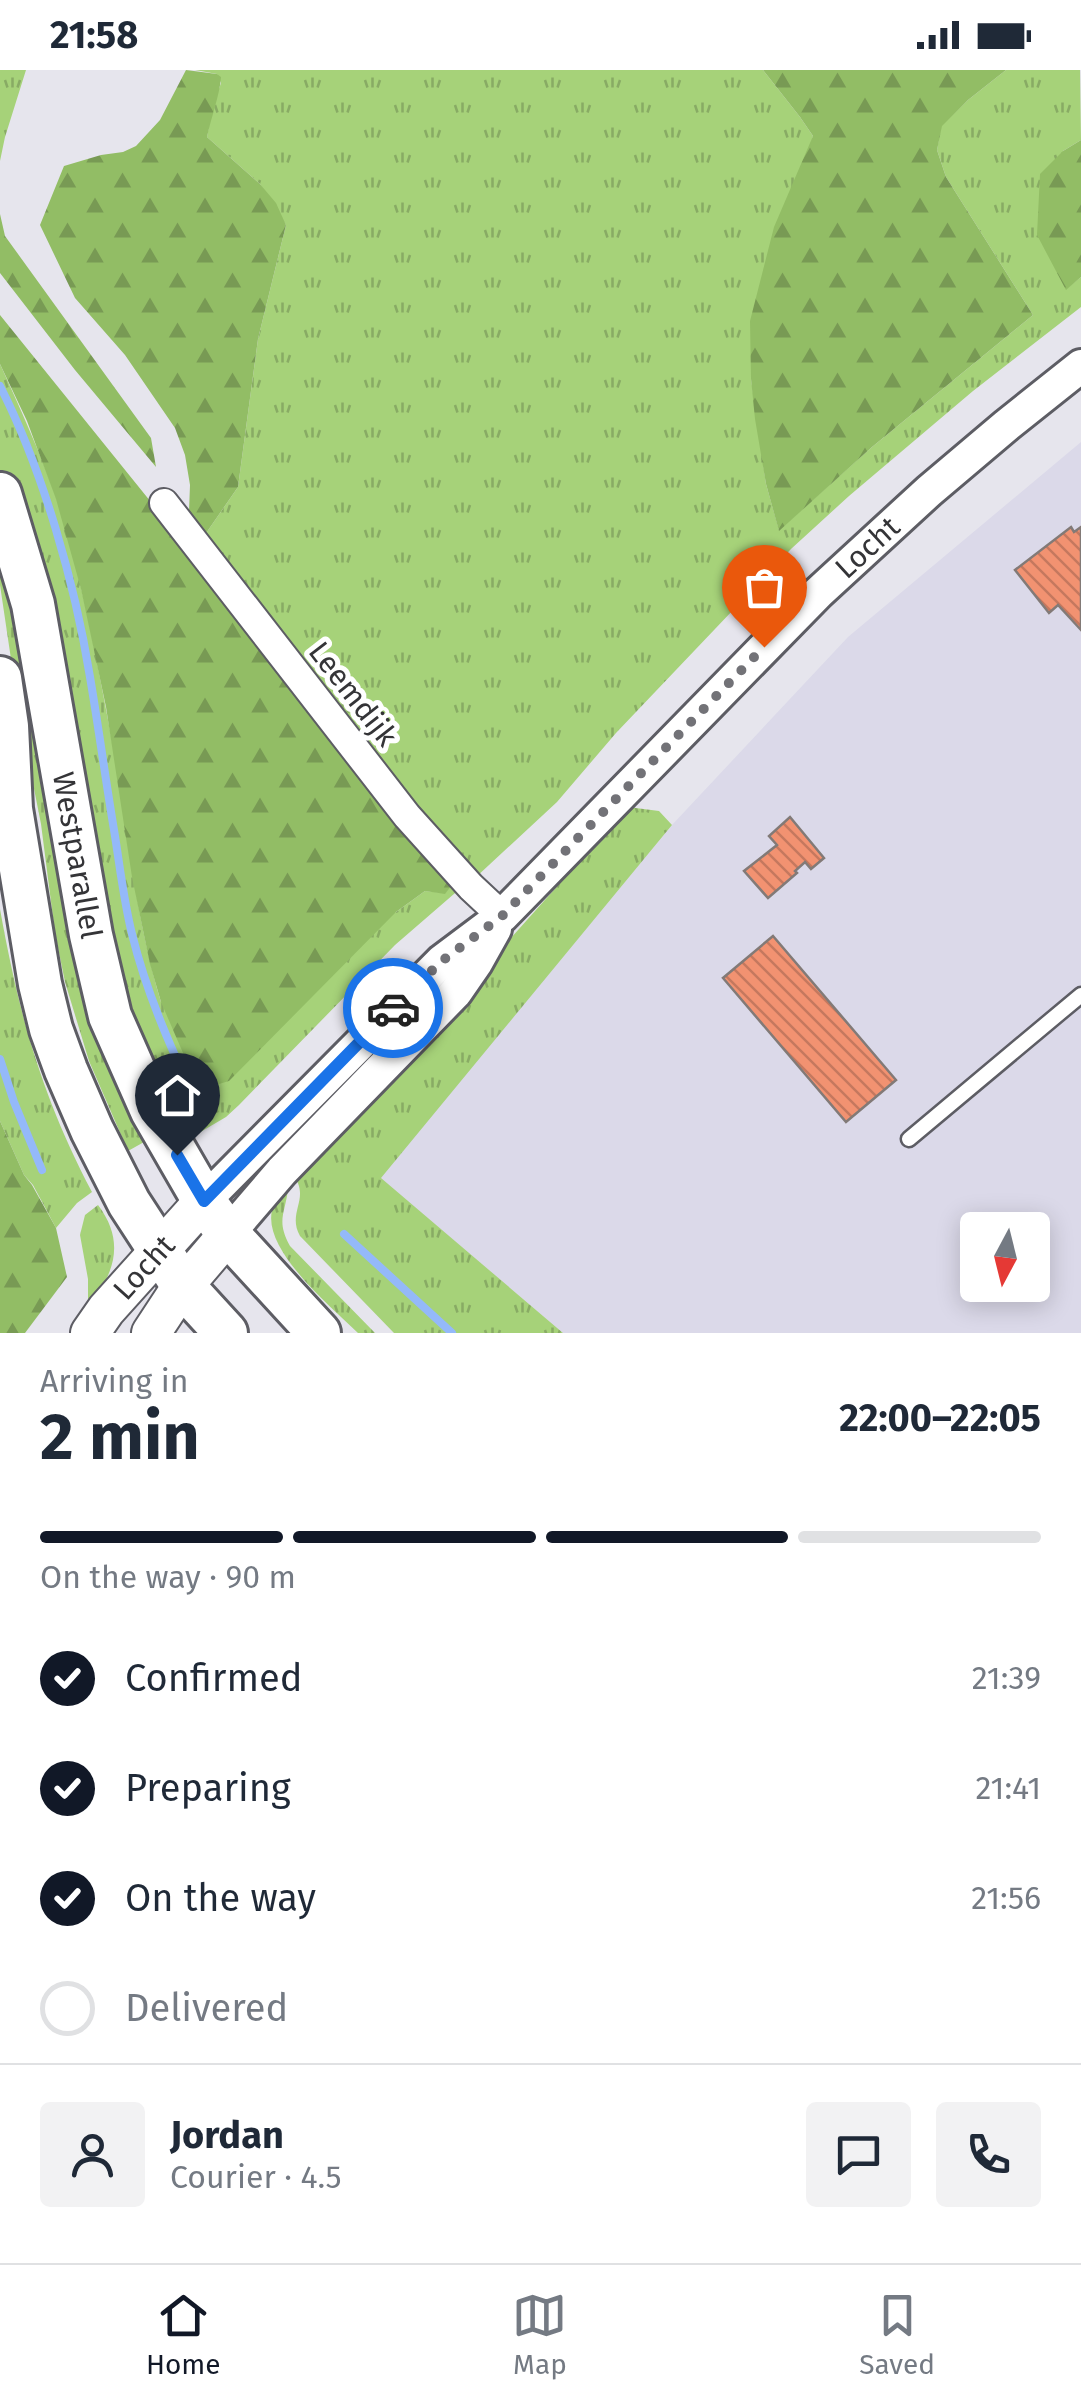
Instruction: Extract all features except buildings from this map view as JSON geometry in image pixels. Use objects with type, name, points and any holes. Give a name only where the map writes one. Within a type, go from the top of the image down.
[{"type":"main road","name":"Westparallel","points":[[0,494],[34,604],[80,871],[110,1016],[152,1111],[216,1217],[318,1333]]},
{"type":"main road","name":"Westparallel","points":[[0,678],[11,809],[51,1029],[92,1130],[129,1204],[172,1269],[226,1333]]},
{"type":"main road","name":"Locht","points":[[90,1333],[116,1299],[172,1269],[216,1217]]},
{"type":"main road","name":"Locht","points":[[151,1333],[172,1269]]},
{"type":"street","name":"Locht","points":[[216,1217],[442,961],[502,916],[818,593],[942,480],[1081,366]]},
{"type":"street","name":"Leemdijk","points":[[164,503],[407,816],[502,916]]},
{"type":"lane","points":[[909,1139],[1081,995]]},
{"type":"shaded area","points":[[1081,442],[1081,1333],[563,1333],[380,1178],[672,825],[848,637]]},
{"type":"green space","points":[[0,70],[26,70],[0,161]]},
{"type":"green space","points":[[186,70],[221,77],[207,137],[260,184],[276,203],[286,225],[258,339],[238,487],[202,539],[189,512],[185,455],[175,428],[125,355],[75,298],[40,225],[64,166],[136,146],[160,120]]},
{"type":"green space","points":[[195,70],[763,70],[813,136],[751,379],[766,484],[779,530],[872,447],[1033,315],[946,177],[937,150],[941,126],[1006,70],[1080,70],[1081,140],[1063,151],[1066,289],[1081,277],[1081,307],[973,391],[791,549],[616,733],[557,802],[475,878],[202,539],[238,487],[258,339],[286,225],[260,184],[207,137],[221,83],[217,74]]},
{"type":"green space","points":[[763,70],[1006,70],[942,126],[937,150],[946,177],[1033,315],[872,447],[779,531],[755,419],[750,321],[774,227],[813,136]]},
{"type":"green space","points":[[1081,140],[1081,277],[1066,290],[1037,235],[1040,174],[1063,151]]},
{"type":"green space","points":[[0,214],[5,236],[151,438],[156,467],[0,273]]},
{"type":"green space","points":[[0,315],[456,880],[445,894],[425,891],[396,912],[229,1081],[199,1090],[161,1002],[150,964],[132,877],[106,707],[81,589],[56,499],[27,421],[0,364]]},
{"type":"green space","points":[[0,364],[50,480],[78,574],[112,741],[143,928],[161,1002],[396,912],[425,891],[445,893],[456,880],[462,887],[395,945],[226,1117],[187,1140],[136,1040],[0,474]]},
{"type":"green space","points":[[0,517],[153,1137],[128,1151],[89,1061],[55,933],[41,824],[0,585]]},
{"type":"green space","points":[[628,807],[659,811],[672,825],[381,1178],[563,1333],[394,1333],[300,1236],[296,1219],[300,1189],[291,1172],[461,994]]},
{"type":"green space","points":[[0,909],[34,1055],[59,1123],[92,1192],[56,1228],[24,1175],[0,1121]]},
{"type":"green space","points":[[0,1121],[24,1175],[56,1228],[67,1277],[25,1333],[0,1333]]},
{"type":"green space","points":[[288,1189],[282,1223],[290,1246],[375,1333],[358,1333],[309,1286],[278,1244],[272,1224],[274,1205]]},
{"type":"green space","points":[[98,1205],[113,1235],[112,1263],[101,1289],[81,1315],[88,1301],[88,1279],[80,1235],[85,1215]]},
{"type":"waterway","points":[[0,386],[56,528],[90,677],[129,922],[159,1017],[194,1097]]},
{"type":"waterway","points":[[0,1059],[42,1170]]},
{"type":"waterway","points":[[344,1234],[452,1333]]},
{"type":"way so far","points":[[393,1008],[442,961],[502,916],[764,647]]},
{"type":"route","points":[[177,1155],[204,1201],[393,1008]]}]
